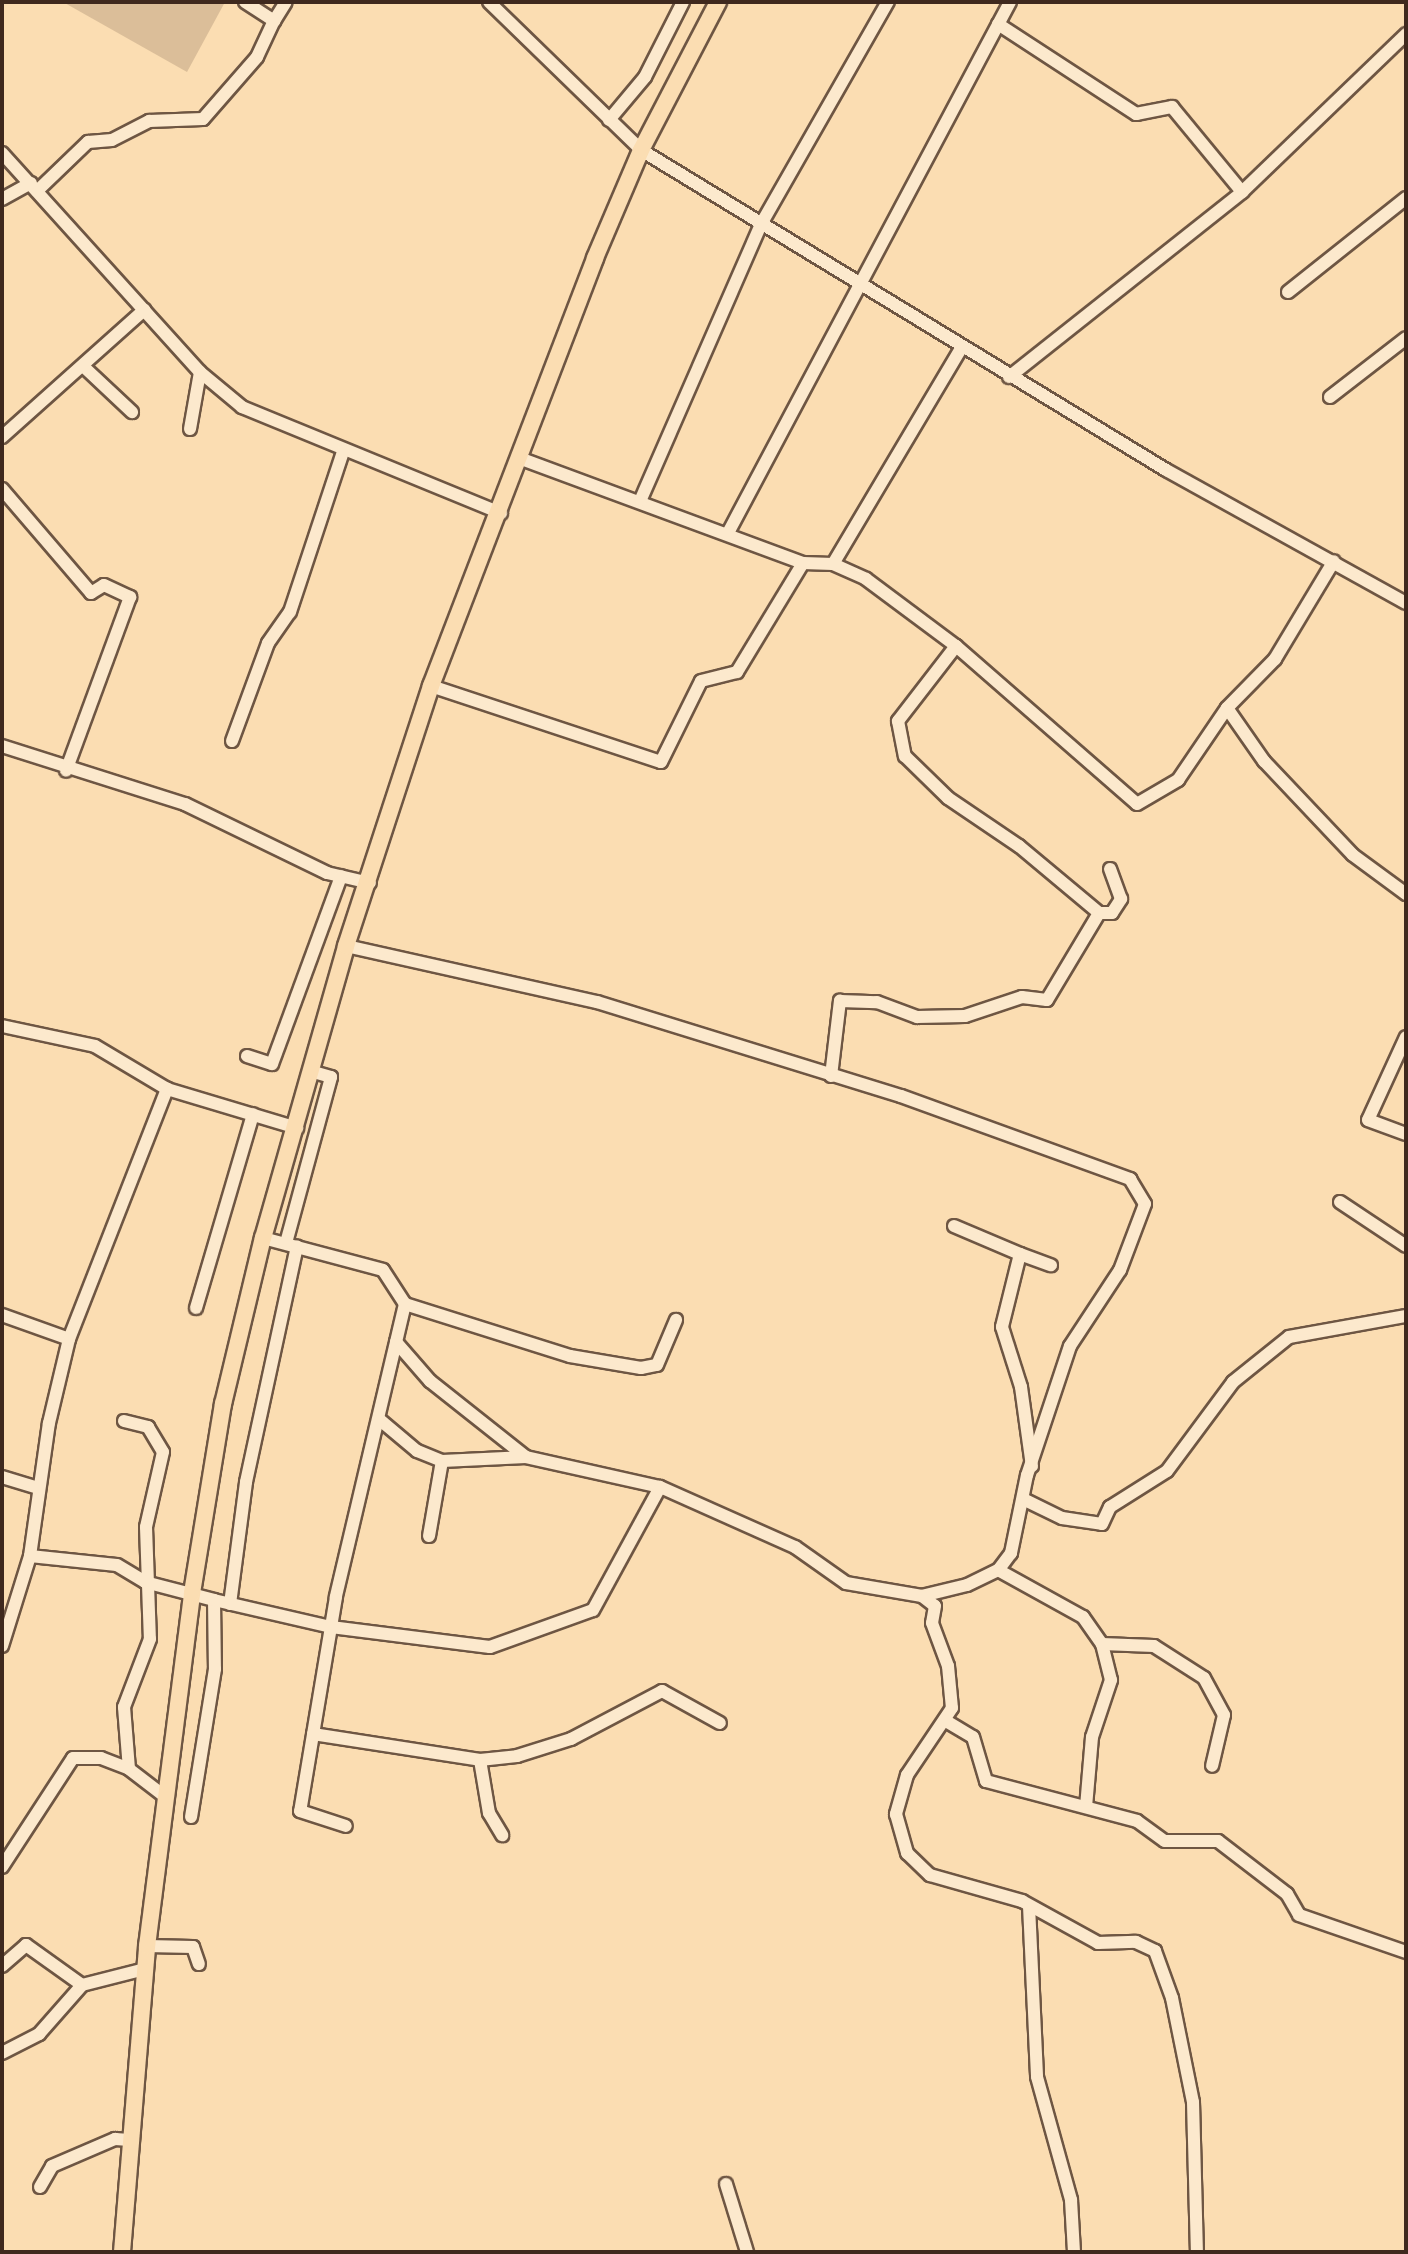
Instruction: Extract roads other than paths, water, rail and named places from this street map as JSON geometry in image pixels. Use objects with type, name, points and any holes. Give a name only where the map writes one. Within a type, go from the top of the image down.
[{"type":"main road","points":[[122,2252],[147,1945],[192,1593],[223,1404],[263,1238],[313,1072],[346,946],[370,883],[431,687],[502,513],[519,458],[641,150],[718,2]]},
{"type":"street","points":[[245,2],[274,20]]},
{"type":"street","points":[[2,199],[34,187],[88,142],[112,140],[149,121],[203,119],[257,57],[274,20],[286,2]]},
{"type":"street","points":[[489,2],[641,150],[760,226],[1009,377],[1406,603]]},
{"type":"street","points":[[609,120],[645,77],[683,2]]},
{"type":"street","points":[[641,499],[760,226],[888,2]]},
{"type":"street","points":[[728,533],[1010,2]]},
{"type":"street","points":[[998,23],[1136,114],[1172,107],[1242,192]]},
{"type":"street","points":[[1009,377],[1242,192],[1406,34]]},
{"type":"street","points":[[2,153],[200,372],[242,407],[343,452],[502,513]]},
{"type":"street","points":[[1288,292],[1406,198]]},
{"type":"street","points":[[2,437],[84,368],[144,310]]},
{"type":"street","points":[[1330,397],[1406,338]]},
{"type":"street","points":[[833,564],[962,347]]},
{"type":"street","points":[[84,368],[132,412]]},
{"type":"street","points":[[190,429],[200,372]]},
{"type":"street","points":[[232,741],[268,643],[290,612],[343,452]]},
{"type":"street","points":[[519,458],[641,499],[803,563],[833,564],[866,579],[956,646],[1137,804],[1178,780],[1227,708],[1275,660],[1334,561]]},
{"type":"street","points":[[2,489],[91,593],[104,585],[130,597],[66,771]]},
{"type":"street","points":[[431,687],[661,762],[701,681],[737,672],[803,563]]},
{"type":"street","points":[[956,646],[898,722],[905,756],[948,798],[1019,846],[1099,913],[1112,913],[1121,899],[1110,869]]},
{"type":"street","points":[[1227,708],[1264,761],[1353,855],[1406,894]]},
{"type":"street","points":[[2,746],[66,771],[185,804],[341,876],[370,883]]},
{"type":"street","points":[[247,1056],[272,1064],[341,876]]},
{"type":"street","points":[[831,1076],[840,1001],[877,1002],[917,1017],[965,1016],[1022,997],[1047,1000],[1099,913]]},
{"type":"street","points":[[346,946],[597,1002],[831,1076],[1137,1184],[1145,1204],[1137,1228],[1097,1311],[1070,1346],[1032,1466],[1011,1553],[998,1570],[922,1596]]},
{"type":"street","points":[[2,1026],[95,1046],[167,1089],[297,1128]]},
{"type":"street","points":[[1406,1037],[1368,1120],[1406,1134]]},
{"type":"street","points":[[230,1604],[246,1482],[292,1244],[331,1077],[313,1072]]},
{"type":"street","points":[[2,1646],[5,1615],[30,1556],[37,1488],[69,1339],[167,1089]]},
{"type":"street","points":[[196,1308],[253,1114]]},
{"type":"street","points":[[1340,1202],[1406,1246]]},
{"type":"street","points":[[954,1226],[1051,1265]]},
{"type":"street","points":[[263,1238],[383,1270],[405,1304],[570,1356],[641,1368],[657,1365],[676,1320]]},
{"type":"street","points":[[1020,1254],[1002,1327],[1021,1387],[1032,1466]]},
{"type":"street","points":[[346,1826],[300,1811],[331,1628],[405,1304]]},
{"type":"street","points":[[2,1315],[69,1339]]},
{"type":"street","points":[[1023,1499],[1062,1518],[1102,1524],[1110,1507],[1167,1471],[1233,1382],[1289,1337],[1406,1315]]},
{"type":"street","points":[[396,1342],[430,1381],[526,1457]]},
{"type":"street","points":[[379,1419],[417,1451],[442,1461],[526,1457],[660,1488],[795,1547],[846,1583],[922,1596],[935,1606],[934,1635],[951,1682],[953,1708],[946,1721],[919,1752],[904,1785],[896,1814],[907,1853],[930,1875],[1029,1906],[1098,1943],[1136,1941],[1155,1951],[1172,1998],[1193,2102],[1197,2252]]},
{"type":"street","points":[[124,1421],[148,1427],[163,1452],[146,1527],[145,1582],[150,1639],[124,1707],[130,1769]]},
{"type":"street","points":[[429,1536],[442,1461]]},
{"type":"street","points":[[2,1477],[37,1488]]},
{"type":"street","points":[[30,1556],[117,1566],[145,1582],[331,1628],[474,1650],[583,1616],[598,1602],[660,1488]]},
{"type":"street","points":[[998,1570],[1083,1617],[1102,1644],[1111,1681],[1093,1737],[1086,1807]]},
{"type":"street","points":[[191,1817],[215,1670],[214,1600]]},
{"type":"street","points":[[1102,1644],[1154,1646],[1204,1678],[1224,1715],[1212,1766]]},
{"type":"street","points":[[313,1734],[480,1760],[517,1756],[571,1739],[662,1692],[720,1723]]},
{"type":"street","points":[[946,1721],[973,1737],[986,1781],[1137,1821],[1165,1841],[1219,1841],[1287,1894],[1299,1915],[1406,1952]]},
{"type":"street","points":[[2,1867],[73,1758],[101,1758],[130,1769],[164,1796]]},
{"type":"street","points":[[480,1760],[489,1814],[502,1835]]},
{"type":"street","points":[[1029,1906],[1037,2077],[1071,2200],[1074,2252]]},
{"type":"street","points":[[2,1966],[26,1945],[82,1985]]},
{"type":"street","points":[[147,1945],[193,1947],[199,1964]]},
{"type":"street","points":[[2,2053],[39,2034],[82,1985],[145,1969]]},
{"type":"street","points":[[40,2187],[52,2166],[116,2139],[130,2140]]},
{"type":"street","points":[[726,2184],[747,2252]]}]
